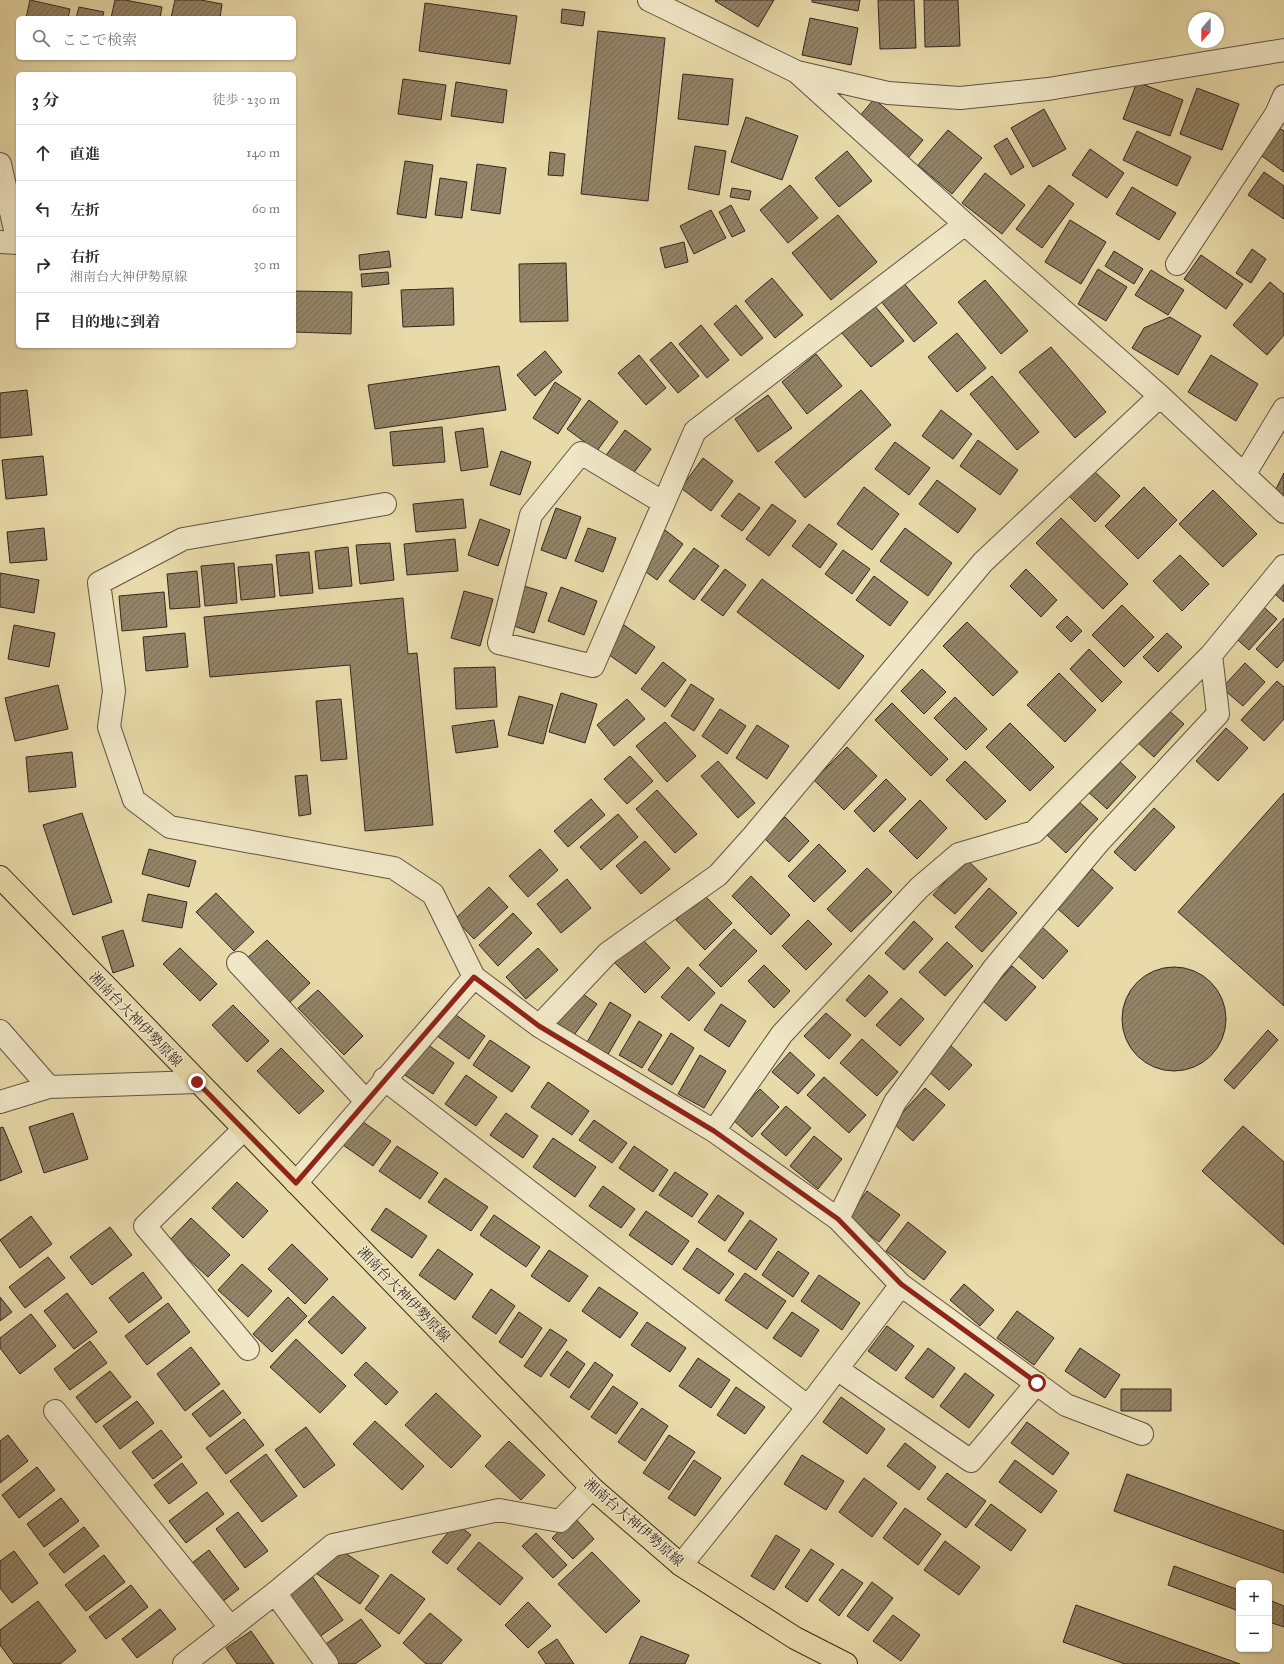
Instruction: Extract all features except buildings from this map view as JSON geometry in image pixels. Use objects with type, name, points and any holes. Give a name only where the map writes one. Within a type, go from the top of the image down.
[{"type":"main road","name":"湘南台大神伊勢原線","points":[[0,877],[592,1488],[681,1565],[795,1638],[846,1664]]},
{"type":"street","points":[[649,0],[797,72],[888,93],[960,98],[1048,89],[1284,50]]},
{"type":"street","points":[[797,72],[965,224],[1160,396],[1284,512]]},
{"type":"street","points":[[1177,264],[1276,114],[1284,96]]},
{"type":"street","points":[[0,164],[16,234]]},
{"type":"street","points":[[664,502],[581,453],[531,515],[499,643],[593,666],[696,431],[965,224]]},
{"type":"street","points":[[0,242],[16,243]]},
{"type":"street","points":[[539,1026],[608,952],[718,875],[753,836],[983,562],[1160,396]]},
{"type":"street","points":[[1244,475],[1284,409]]},
{"type":"street","points":[[385,504],[182,539],[99,583],[114,691],[109,727],[134,800],[170,827],[394,868],[433,894],[474,977],[539,1026],[714,1131],[838,1219],[901,1284],[1066,1404],[1142,1434]]},
{"type":"street","points":[[714,1131],[782,1034],[919,888],[959,854],[1034,832],[1211,655],[1284,566]]},
{"type":"street","points":[[838,1219],[895,1102],[994,968],[1099,842],[1218,714],[1211,655]]},
{"type":"street","points":[[238,963],[366,1101]]},
{"type":"street","points":[[296,1183],[384,1079],[474,977]]},
{"type":"street","points":[[0,1031],[49,1087]]},
{"type":"street","points":[[384,1079],[808,1407]]},
{"type":"street","points":[[0,1102],[49,1087],[197,1082]]},
{"type":"street","points":[[244,1129],[145,1226],[248,1349]]},
{"type":"street","points":[[681,1565],[808,1407],[901,1284]]},
{"type":"street","points":[[836,1369],[971,1461],[1037,1383]]},
{"type":"street","points":[[55,1411],[231,1628]]},
{"type":"street","points":[[184,1664],[275,1594],[333,1545],[499,1510],[560,1521],[592,1488]]},
{"type":"street","points":[[275,1594],[327,1664]]},
{"type":"route","points":[[197,1082],[296,1183],[384,1079],[474,977],[539,1026],[714,1131],[838,1219],[901,1284],[1037,1383]]}]
